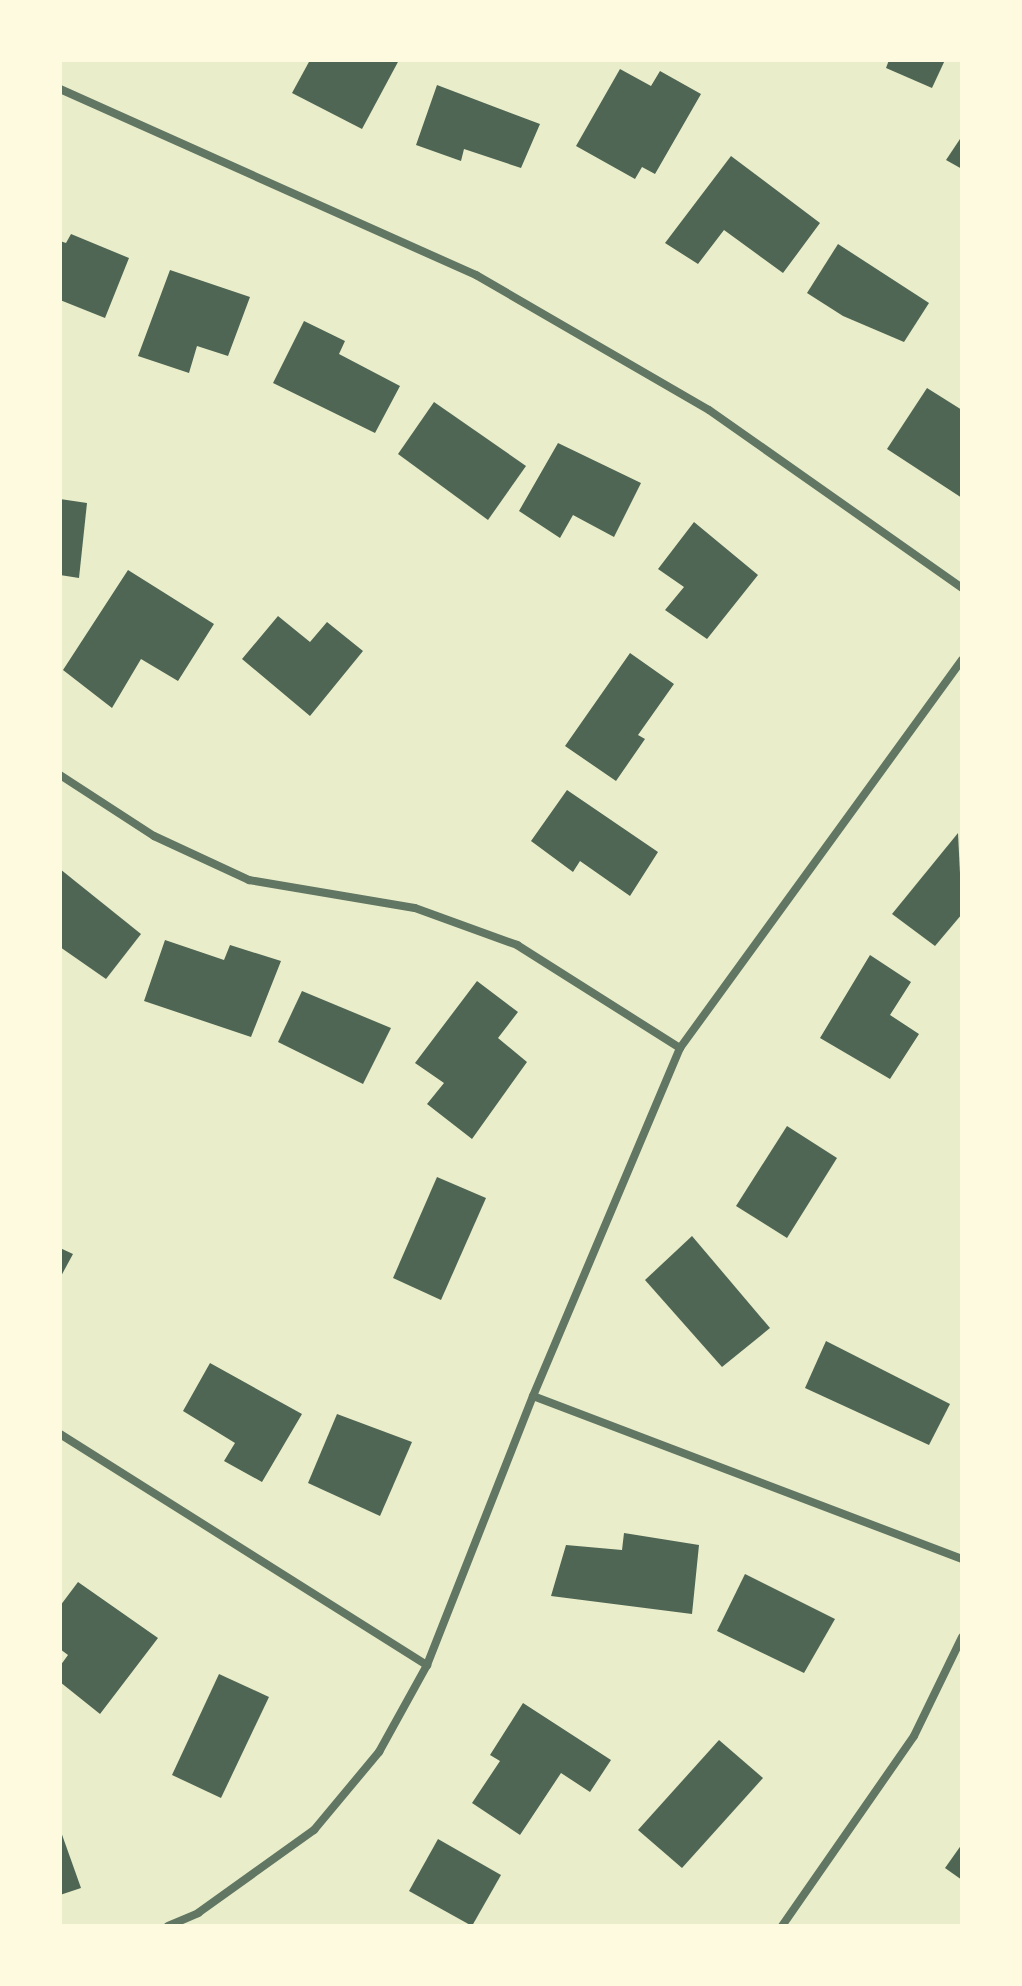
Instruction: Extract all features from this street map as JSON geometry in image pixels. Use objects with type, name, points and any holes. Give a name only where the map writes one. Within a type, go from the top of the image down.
[{"type":"street","points":[[60,89],[476,275],[709,410],[962,588]]},
{"type":"street","points":[[168,1926],[198,1913],[314,1830],[379,1752],[427,1665],[533,1396],[680,1048],[962,660]]},
{"type":"street","points":[[60,775],[154,836],[249,880],[415,908],[517,945],[680,1048]]},
{"type":"street","points":[[533,1396],[962,1559]]},
{"type":"street","points":[[60,1434],[427,1665]]},
{"type":"street","points":[[782,1926],[914,1736],[962,1637]]},
{"type":"building","points":[[310,60],[399,60],[362,129],[292,93]]},
{"type":"building","points":[[889,60],[945,60],[932,88],[886,68]]},
{"type":"building","points":[[620,69],[651,86],[660,71],[701,94],[655,174],[642,167],[635,179],[576,146]]},
{"type":"building","points":[[437,85],[540,124],[521,168],[464,149],[461,161],[416,145]]},
{"type":"building","points":[[962,136],[962,169],[946,160]]},
{"type":"building","points":[[731,156],[820,223],[783,273],[724,230],[698,264],[665,243]]},
{"type":"building","points":[[71,234],[129,258],[105,318],[60,300],[60,241],[66,243]]},
{"type":"building","points":[[838,244],[929,303],[904,342],[843,316],[807,293]]},
{"type":"building","points":[[170,270],[250,297],[228,356],[197,346],[189,373],[138,356]]},
{"type":"building","points":[[304,321],[345,341],[339,354],[400,386],[375,433],[273,383]]},
{"type":"building","points":[[927,388],[962,410],[962,498],[887,449]]},
{"type":"building","points":[[434,402],[526,466],[488,520],[398,454]]},
{"type":"building","points":[[558,443],[641,483],[614,537],[573,515],[560,538],[519,511]]},
{"type":"building","points":[[60,499],[87,503],[79,578],[60,575]]},
{"type":"building","points":[[694,522],[758,575],[707,639],[665,610],[684,587],[658,569]]},
{"type":"building","points":[[128,570],[214,624],[178,681],[141,659],[112,708],[63,670]]},
{"type":"building","points":[[278,616],[310,642],[327,622],[363,651],[310,716],[242,659]]},
{"type":"building","points":[[630,653],[674,684],[638,735],[645,739],[616,781],[565,746]]},
{"type":"building","points":[[567,790],[658,852],[630,896],[580,861],[573,872],[531,841]]},
{"type":"building","points":[[958,833],[962,914],[935,946],[892,914]]},
{"type":"building","points":[[60,869],[141,934],[106,979],[60,947]]},
{"type":"building","points":[[165,940],[224,960],[230,945],[281,961],[251,1037],[144,1001]]},
{"type":"building","points":[[870,955],[911,982],[890,1015],[919,1034],[890,1079],[820,1038]]},
{"type":"building","points":[[477,981],[518,1012],[498,1038],[527,1062],[472,1139],[427,1104],[444,1083],[415,1063]]},
{"type":"building","points":[[302,991],[391,1028],[363,1084],[278,1042]]},
{"type":"building","points":[[787,1126],[837,1158],[787,1238],[736,1206]]},
{"type":"building","points":[[437,1177],[486,1198],[441,1300],[393,1278]]},
{"type":"building","points":[[692,1236],[770,1328],[722,1367],[645,1280]]},
{"type":"building","points":[[60,1248],[73,1254],[60,1278]]},
{"type":"building","points":[[826,1341],[950,1404],[929,1445],[805,1388]]},
{"type":"building","points":[[210,1363],[302,1414],[262,1482],[224,1461],[235,1443],[183,1411]]},
{"type":"building","points":[[337,1414],[412,1442],[380,1516],[308,1483]]},
{"type":"building","points":[[624,1533],[699,1545],[692,1614],[551,1596],[566,1545],[622,1550]]},
{"type":"building","points":[[745,1574],[835,1619],[804,1673],[717,1631]]},
{"type":"building","points":[[78,1582],[158,1638],[100,1714],[60,1682],[60,1666],[68,1655],[60,1649],[60,1606]]},
{"type":"building","points":[[219,1674],[269,1697],[221,1798],[172,1775]]},
{"type":"building","points":[[523,1703],[611,1760],[590,1792],[561,1773],[520,1835],[472,1803],[500,1761],[490,1755]]},
{"type":"building","points":[[719,1740],[763,1778],[682,1868],[638,1830]]},
{"type":"building","points":[[60,1829],[81,1888],[60,1895]]},
{"type":"building","points":[[438,1839],[501,1875],[472,1926],[409,1891]]},
{"type":"building","points":[[962,1844],[962,1880],[945,1868]]}]
